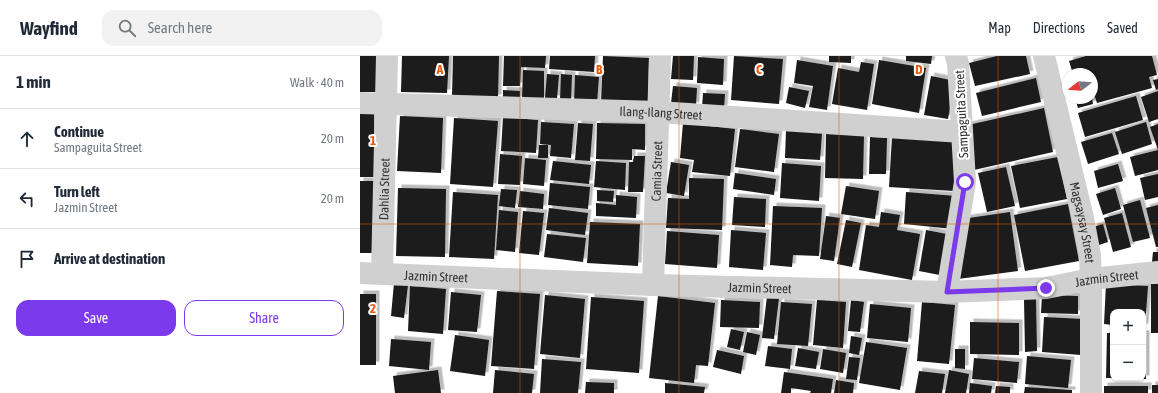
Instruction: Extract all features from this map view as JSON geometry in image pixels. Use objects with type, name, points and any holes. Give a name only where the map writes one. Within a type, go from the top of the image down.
[{"type":"street","name":"Dahlia Street","points":[[382,273],[387,56]]},
{"type":"street","name":"Camia Street","points":[[653,285],[660,56]]},
{"type":"street","name":"Sampaguita Street","points":[[947,292],[965,182],[958,63],[956,56]]},
{"type":"street","name":"Magsaysay Street","points":[[1044,56],[1083,218],[1090,255],[1091,393]]},
{"type":"street","name":"Ilang-Ilang Street","points":[[360,102],[658,112],[962,132]]},
{"type":"street","name":"Jazmin Street","points":[[360,273],[653,285],[947,292],[1046,288],[1091,279],[1158,272]]},
{"type":"building","points":[[360,56],[377,56],[376,92],[360,92]]},
{"type":"building","points":[[402,56],[449,56],[447,93],[401,92]]},
{"type":"building","points":[[453,56],[499,56],[498,98],[452,96]]},
{"type":"building","points":[[504,56],[546,56],[545,68],[521,67],[520,86],[503,86]]},
{"type":"building","points":[[550,56],[595,56],[594,72],[549,69]]},
{"type":"building","points":[[603,56],[649,58],[648,103],[601,102]]},
{"type":"building","points":[[673,56],[694,56],[693,80],[671,79]]},
{"type":"building","points":[[734,56],[783,59],[779,104],[731,100]]},
{"type":"building","points":[[829,56],[851,56],[851,63],[829,62]]},
{"type":"building","points":[[906,56],[932,56],[931,64],[906,61]]},
{"type":"building","points":[[997,56],[1026,56],[1030,74],[975,86],[969,63]]},
{"type":"building","points":[[1086,56],[1152,56],[1157,75],[1149,77],[1152,88],[1098,103],[1098,68],[1071,68],[1069,61]]},
{"type":"building","points":[[698,57],[724,59],[723,85],[697,83]]},
{"type":"building","points":[[797,60],[833,66],[827,110],[809,107],[813,86],[794,83]]},
{"type":"building","points":[[879,60],[926,68],[919,113],[872,104]]},
{"type":"building","points":[[861,62],[874,64],[867,110],[832,104],[838,68],[859,72]]},
{"type":"building","points":[[523,70],[544,71],[544,100],[522,99]]},
{"type":"building","points":[[547,74],[559,75],[557,99],[545,98]]},
{"type":"building","points":[[561,74],[572,75],[571,101],[560,100]]},
{"type":"building","points":[[575,75],[599,77],[597,103],[574,102]]},
{"type":"building","points":[[931,76],[955,81],[948,119],[924,115]]},
{"type":"building","points":[[1036,78],[1041,102],[982,116],[976,93]]},
{"type":"building","points":[[1158,79],[1158,89],[1156,90],[1153,80]]},
{"type":"building","points":[[673,86],[697,88],[696,106],[671,103]]},
{"type":"building","points":[[789,87],[809,91],[805,108],[786,103]]},
{"type":"building","points":[[503,90],[520,91],[520,100],[503,99]]},
{"type":"building","points":[[1158,91],[1158,119],[1149,122],[1141,97]]},
{"type":"building","points":[[703,93],[725,94],[724,109],[702,107]]},
{"type":"building","points":[[1136,96],[1143,120],[1085,137],[1078,113]]},
{"type":"building","points":[[1077,104],[1093,104],[1078,108]]},
{"type":"building","points":[[1044,108],[1053,152],[974,170],[964,126]]},
{"type":"building","points":[[360,111],[374,111],[374,177],[360,177]]},
{"type":"building","points":[[400,116],[443,118],[441,173],[397,171]]},
{"type":"building","points":[[503,117],[538,120],[536,153],[501,151]]},
{"type":"building","points":[[454,118],[498,121],[493,187],[450,184]]},
{"type":"building","points":[[541,122],[574,124],[571,158],[550,156],[551,145],[540,144]]},
{"type":"building","points":[[1146,122],[1152,144],[1122,154],[1115,132]]},
{"type":"building","points":[[578,123],[593,124],[590,161],[575,160]]},
{"type":"building","points":[[597,123],[645,124],[645,150],[632,149],[632,160],[596,159]]},
{"type":"building","points":[[683,123],[735,129],[730,176],[692,172],[694,160],[680,158]]},
{"type":"building","points":[[1158,124],[1158,150],[1150,127]]},
{"type":"building","points":[[740,129],[779,134],[774,172],[735,167]]},
{"type":"building","points":[[786,130],[822,133],[820,160],[785,158]]},
{"type":"building","points":[[1112,133],[1119,154],[1088,164],[1081,142]]},
{"type":"building","points":[[826,134],[864,135],[863,179],[825,178]]},
{"type":"building","points":[[870,137],[887,138],[886,174],[869,174]]},
{"type":"building","points":[[892,137],[956,140],[954,191],[889,187]]},
{"type":"building","points":[[539,145],[548,145],[548,158],[538,158]]},
{"type":"building","points":[[1158,150],[1158,170],[1135,176],[1130,157]]},
{"type":"building","points":[[500,154],[522,156],[520,185],[498,184]]},
{"type":"building","points":[[634,156],[645,156],[643,192],[628,192],[629,162],[633,162]]},
{"type":"building","points":[[1058,157],[1067,199],[1020,208],[1011,166]]},
{"type":"building","points":[[525,158],[546,160],[544,186],[523,184]]},
{"type":"building","points":[[553,161],[591,165],[589,184],[550,180]]},
{"type":"building","points":[[596,161],[626,163],[625,190],[594,187]]},
{"type":"building","points":[[671,162],[689,165],[684,196],[666,193]]},
{"type":"building","points":[[782,163],[821,166],[819,201],[780,198]]},
{"type":"building","points":[[1118,164],[1123,181],[1098,188],[1094,171]]},
{"type":"building","points":[[1006,167],[1015,206],[987,212],[978,173]]},
{"type":"building","points":[[735,173],[776,179],[774,195],[733,189]]},
{"type":"building","points":[[1158,174],[1158,197],[1145,200],[1140,178]]},
{"type":"building","points":[[689,178],[724,179],[722,230],[666,228],[668,198],[689,199]]},
{"type":"building","points":[[360,181],[374,181],[373,253],[360,253]]},
{"type":"building","points":[[550,183],[590,187],[588,209],[548,205]]},
{"type":"building","points":[[846,186],[879,191],[875,219],[841,214]]},
{"type":"building","points":[[398,188],[446,189],[445,257],[396,256]]},
{"type":"building","points":[[1115,188],[1121,209],[1103,215],[1096,194]]},
{"type":"building","points":[[501,189],[517,190],[515,208],[499,206]]},
{"type":"building","points":[[597,190],[614,191],[613,202],[597,201]]},
{"type":"building","points":[[520,191],[544,194],[543,209],[518,207]]},
{"type":"building","points":[[453,192],[498,195],[494,259],[449,257]]},
{"type":"building","points":[[906,192],[956,196],[953,229],[904,224]]},
{"type":"building","points":[[616,195],[637,197],[636,218],[596,216],[596,203],[616,205]]},
{"type":"building","points":[[734,197],[766,199],[765,227],[732,225]]},
{"type":"building","points":[[1140,200],[1150,238],[1133,242],[1123,205]]},
{"type":"building","points":[[1068,204],[1079,261],[1025,271],[1014,215]]},
{"type":"building","points":[[1158,205],[1158,247],[1156,247],[1146,208]]},
{"type":"building","points":[[773,206],[822,208],[819,256],[793,255],[792,267],[770,265]]},
{"type":"building","points":[[549,208],[588,213],[585,235],[546,230]]},
{"type":"building","points":[[499,210],[518,212],[515,252],[496,250]]},
{"type":"building","points":[[523,211],[544,213],[539,255],[519,253]]},
{"type":"building","points":[[881,212],[900,215],[897,230],[920,234],[912,280],[859,270],[866,225],[879,227]]},
{"type":"building","points":[[1010,212],[1018,271],[958,279],[962,219]]},
{"type":"building","points":[[1122,213],[1131,247],[1113,252],[1104,218]]},
{"type":"building","points":[[826,216],[840,218],[834,261],[820,259]]},
{"type":"building","points":[[846,220],[861,223],[852,267],[837,264]]},
{"type":"building","points":[[590,222],[640,224],[638,266],[587,263]]},
{"type":"building","points":[[1103,224],[1108,242],[1099,245],[1093,227]]},
{"type":"building","points":[[731,230],[766,233],[763,270],[729,267]]},
{"type":"building","points":[[926,230],[952,235],[945,276],[919,271]]},
{"type":"building","points":[[667,231],[719,235],[717,268],[665,264]]},
{"type":"building","points":[[547,234],[586,238],[583,262],[544,257]]},
{"type":"building","points":[[1153,252],[1158,252],[1158,262],[1152,262]]},
{"type":"building","points":[[394,283],[408,285],[404,318],[391,316]]},
{"type":"building","points":[[1106,284],[1148,286],[1146,313],[1146,309],[1110,309],[1110,325],[1104,324]]},
{"type":"building","points":[[1151,284],[1158,284],[1158,333],[1151,333]]},
{"type":"building","points":[[410,286],[446,289],[443,334],[408,331]]},
{"type":"building","points":[[497,291],[540,294],[534,369],[491,366]]},
{"type":"building","points":[[451,292],[481,295],[477,332],[448,330]]},
{"type":"building","points":[[360,294],[376,294],[376,365],[360,365]]},
{"type":"building","points":[[545,295],[585,299],[580,358],[540,354]]},
{"type":"building","points":[[1042,295],[1078,296],[1078,314],[1041,313]]},
{"type":"building","points":[[658,296],[715,303],[708,366],[696,365],[694,383],[649,378]]},
{"type":"building","points":[[767,296],[779,298],[774,339],[762,338]]},
{"type":"building","points":[[591,297],[644,301],[639,373],[586,369]]},
{"type":"building","points":[[1024,299],[1036,299],[1037,351],[1025,352]]},
{"type":"building","points":[[721,300],[760,302],[759,328],[720,327]]},
{"type":"building","points":[[817,300],[846,302],[843,348],[813,345]]},
{"type":"building","points":[[851,300],[864,302],[860,332],[848,331]]},
{"type":"building","points":[[781,302],[812,304],[808,346],[777,344]]},
{"type":"building","points":[[922,302],[955,305],[949,364],[917,361]]},
{"type":"building","points":[[870,304],[911,308],[908,342],[867,338]]},
{"type":"building","points":[[1044,317],[1083,319],[1081,355],[1042,352]]},
{"type":"building","points":[[970,322],[1019,323],[1019,355],[970,354]]},
{"type":"building","points":[[731,329],[744,332],[740,350],[727,347]]},
{"type":"building","points":[[747,332],[760,335],[756,355],[743,352]]},
{"type":"building","points":[[1107,333],[1110,333],[1110,378],[1106,378]]},
{"type":"building","points":[[455,335],[489,340],[485,376],[450,371]]},
{"type":"building","points":[[851,336],[862,338],[859,355],[849,353]]},
{"type":"building","points":[[391,339],[431,342],[429,370],[389,366]]},
{"type":"building","points":[[866,342],[907,348],[900,390],[859,383]]},
{"type":"building","points":[[768,346],[792,349],[790,369],[765,366]]},
{"type":"building","points":[[798,348],[819,352],[816,369],[795,366]]},
{"type":"building","points":[[823,349],[846,353],[843,373],[820,369]]},
{"type":"building","points":[[955,349],[965,349],[965,369],[955,368]]},
{"type":"building","points":[[717,350],[744,356],[741,374],[713,367]]},
{"type":"building","points":[[1027,356],[1071,360],[1068,388],[1025,384]]},
{"type":"building","points":[[849,357],[860,358],[857,380],[846,379]]},
{"type":"building","points":[[974,358],[1019,362],[1017,383],[972,379]]},
{"type":"building","points":[[542,359],[581,362],[578,393],[540,393]]},
{"type":"building","points":[[438,370],[441,393],[395,393],[393,376]]},
{"type":"building","points":[[495,370],[534,374],[532,393],[493,393]]},
{"type":"building","points":[[949,370],[969,374],[966,393],[945,393]]},
{"type":"building","points":[[919,371],[945,374],[942,393],[915,393]]},
{"type":"building","points":[[784,372],[833,379],[831,393],[810,393],[811,391],[791,388],[791,393],[781,393]]},
{"type":"building","points":[[836,380],[854,383],[853,393],[834,393]]},
{"type":"building","points":[[586,382],[614,383],[614,393],[585,393]]},
{"type":"building","points":[[665,383],[705,387],[704,393],[665,393]]},
{"type":"building","points":[[970,383],[992,386],[991,393],[969,393]]},
{"type":"building","points":[[1152,385],[1158,385],[1158,393],[1152,393]]},
{"type":"building","points":[[996,386],[1010,387],[1010,393],[995,393]]},
{"type":"building","points":[[1104,386],[1148,386],[1148,393],[1104,393]]},
{"type":"building","points":[[1025,387],[1072,390],[1072,393],[1024,393]]},
{"type":"route","points":[[965,182],[947,292],[1046,288]]}]
